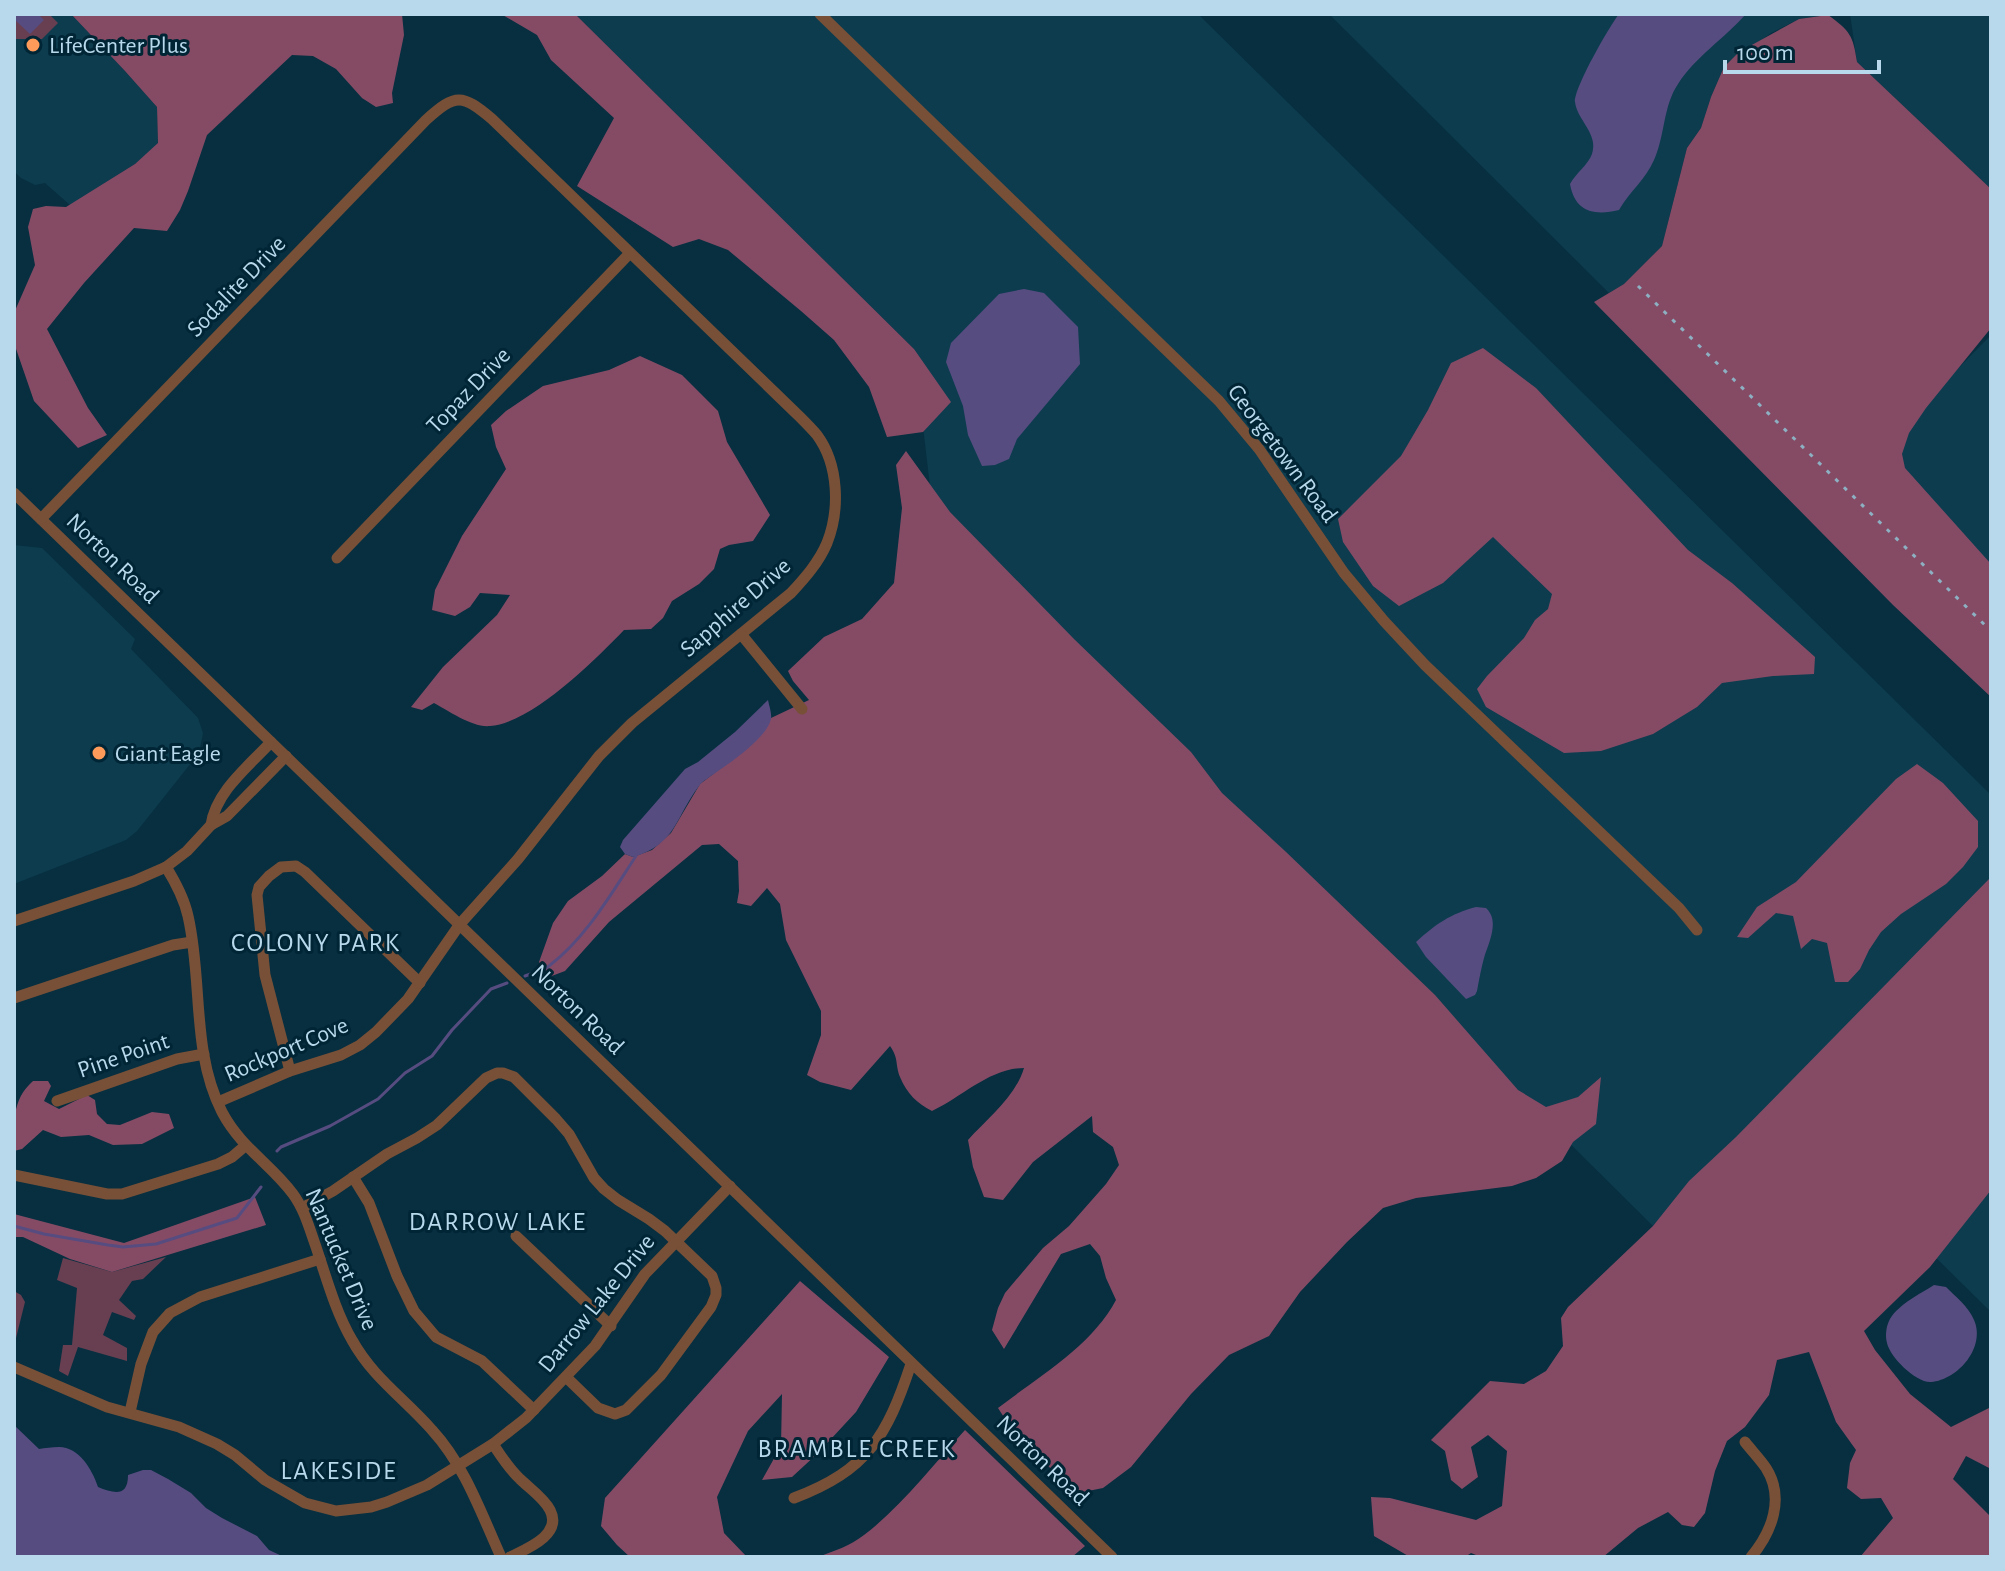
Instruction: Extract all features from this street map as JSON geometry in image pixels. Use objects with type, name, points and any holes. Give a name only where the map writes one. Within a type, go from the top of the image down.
[{"type":"street","name":"Georgetown Road","points":[[820,14],[1219,401],[1259,449],[1344,573],[1384,621],[1425,665],[1679,908],[1697,930]]},
{"type":"street","name":"Sodalite Drive","points":[[41,519],[426,120],[447,102],[470,102]]},
{"type":"street","name":"Sapphire Drive","points":[[460,924],[518,859],[599,756],[632,723],[802,582],[827,543],[836,493],[830,462],[819,437],[492,119],[470,102]]},
{"type":"street","name":"Topaz Drive","points":[[337,558],[630,253]]},
{"type":"street","name":"Norton Road","points":[[14,493],[1112,1557]]},
{"type":"street","points":[[741,634],[802,709]]},
{"type":"street","points":[[211,825],[219,800],[271,742]]},
{"type":"street","points":[[14,921],[134,881],[166,867],[187,851],[211,825],[227,816],[286,756]]},
{"type":"street","points":[[290,1071],[265,975],[257,900],[259,887],[277,869],[291,866],[305,872],[420,983]]},
{"type":"street","name":"Nantucket Drive","points":[[166,867],[185,906],[204,1054],[218,1102],[245,1146],[283,1182],[302,1208],[341,1317],[360,1354],[388,1388],[433,1430],[459,1465],[501,1557]]},
{"type":"street","name":"Rockport Cove","points":[[218,1102],[360,1045],[408,999],[460,924]]},
{"type":"street","points":[[14,998],[173,945],[192,942]]},
{"type":"street","name":"Pine Point","points":[[57,1101],[177,1059],[204,1054]]},
{"type":"street","points":[[302,1208],[437,1125],[491,1075],[503,1073],[519,1082],[569,1134],[594,1178],[604,1189],[676,1241],[712,1276],[716,1288],[711,1307],[661,1375],[626,1410],[615,1414],[604,1411],[566,1377]]},
{"type":"street","points":[[14,1175],[107,1194],[122,1194],[218,1164],[245,1146]]},
{"type":"street","points":[[353,1177],[369,1203],[414,1311],[436,1337],[482,1361],[534,1410]]},
{"type":"street","name":"Darrow Lake Drive","points":[[14,1367],[107,1407],[179,1427],[217,1444],[284,1493],[305,1503],[336,1511],[371,1507],[427,1485],[511,1432],[595,1346],[639,1282],[730,1186]]},
{"type":"street","points":[[516,1236],[611,1326]]},
{"type":"street","points":[[130,1412],[141,1364],[153,1332],[170,1313],[200,1297],[320,1259]]},
{"type":"street","points":[[794,1498],[836,1480],[870,1450],[887,1427],[911,1364]]},
{"type":"street","points":[[1745,1442],[1768,1472],[1775,1503],[1770,1529],[1751,1557]]},
{"type":"street","points":[[493,1444],[516,1476],[543,1501],[552,1516],[551,1526],[544,1538],[510,1557]]},
{"type":"shaded area","points":[[14,14],[71,14],[157,107],[158,144],[135,164],[70,205],[45,183],[35,185],[14,171]]},
{"type":"shaded area","points":[[14,14],[49,14],[58,23],[42,39],[14,39]]},
{"type":"shaded area","points":[[14,14],[38,14],[44,20],[30,34],[14,19]]},
{"type":"shaded area","points":[[71,14],[402,14],[404,35],[392,93],[393,103],[376,107],[362,98],[336,69],[313,56],[292,55],[207,135],[188,191],[167,231],[134,228],[47,329],[88,408],[107,435],[78,448],[34,401],[14,343],[14,313],[35,265],[28,227],[33,209],[66,207],[135,164],[158,143],[157,107]]},
{"type":"shaded area","points":[[501,14],[575,14],[914,349],[951,402],[923,432],[887,437],[869,387],[834,340],[728,250],[699,239],[673,247],[577,186],[614,118],[551,60],[537,35]]},
{"type":"shaded area","points":[[575,14],[1198,14],[1991,795],[1991,878],[1653,1226],[933,512],[914,349]]},
{"type":"shaded area","points":[[1329,14],[1828,15],[1799,19],[1771,33],[1724,67],[1701,128],[1687,148],[1662,246],[1624,284],[1609,293]]},
{"type":"shaded area","points":[[1619,14],[1746,14],[1693,65],[1678,84],[1669,102],[1654,160],[1619,210],[1594,212],[1576,201],[1570,184],[1590,158],[1593,147],[1593,140],[1575,102],[1586,71]]},
{"type":"shaded area","points":[[1850,14],[1991,14],[1991,189],[1857,62]]},
{"type":"shaded area","points":[[1828,15],[1849,34],[1857,62],[1991,189],[1991,328],[1926,408],[1909,433],[1902,454],[1905,468],[1991,564],[1991,697],[1893,605],[1594,302],[1624,284],[1662,246],[1687,148],[1701,128],[1724,67],[1739,52],[1799,19]]},
{"type":"shaded area","points":[[1024,289],[1044,293],[1078,327],[1080,364],[1017,439],[1009,459],[982,466],[968,435],[963,406],[946,362],[951,343],[999,294]]},
{"type":"shaded area","points":[[1991,335],[1991,570],[1877,451]]},
{"type":"shaded area","points":[[1483,348],[1536,388],[1688,550],[1732,583],[1815,657],[1814,674],[1722,683],[1697,707],[1653,734],[1601,751],[1564,753],[1486,707],[1477,689],[1524,638],[1535,620],[1548,609],[1552,594],[1493,537],[1443,583],[1399,606],[1373,586],[1343,542],[1338,519],[1401,456],[1451,363]]},
{"type":"shaded area","points":[[640,356],[682,375],[718,411],[727,442],[770,515],[753,541],[720,549],[714,569],[699,584],[672,601],[663,618],[651,629],[624,630],[562,688],[525,714],[507,722],[483,726],[434,703],[422,710],[411,707],[443,667],[497,615],[510,595],[480,593],[470,607],[455,616],[432,610],[435,590],[462,536],[506,469],[491,425],[543,386],[609,370]]},
{"type":"shaded area","points":[[906,451],[950,512],[1074,639],[1191,752],[1222,793],[1435,995],[1518,1090],[1546,1107],[1578,1097],[1601,1077],[1596,1124],[1573,1142],[1562,1161],[1536,1178],[1512,1186],[1416,1198],[1383,1208],[1300,1292],[1269,1336],[1229,1355],[1191,1394],[1131,1467],[1103,1488],[1078,1493],[1018,1439],[998,1408],[1063,1360],[1106,1317],[1116,1300],[1100,1256],[1090,1244],[1061,1254],[1004,1349],[992,1330],[1005,1293],[1043,1248],[1069,1226],[1119,1165],[1113,1147],[1093,1132],[1092,1116],[1033,1162],[1003,1200],[984,1197],[973,1167],[968,1140],[1008,1098],[1024,1068],[988,1078],[932,1111],[917,1101],[906,1088],[890,1046],[851,1090],[820,1082],[807,1075],[821,1035],[821,1011],[786,940],[780,904],[767,888],[751,906],[737,903],[738,861],[719,844],[702,845],[609,922],[565,971],[549,977],[539,962],[553,923],[568,901],[625,854],[633,857],[652,850],[671,833],[700,784],[758,738],[771,718],[809,700],[788,671],[824,637],[862,619],[894,583],[902,508],[896,465]]},
{"type":"shaded area","points":[[14,545],[42,548],[135,639],[131,649],[198,718],[203,733],[199,753],[137,831],[126,840],[14,884]]},
{"type":"shaded area","points":[[768,700],[771,719],[763,733],[701,784],[667,837],[633,857],[625,854],[620,847],[623,840],[685,769],[735,732]]},
{"type":"shaded area","points":[[1917,764],[1943,783],[1978,821],[1978,847],[1946,884],[1901,914],[1881,932],[1860,969],[1848,982],[1835,982],[1827,943],[1812,939],[1801,949],[1793,916],[1776,913],[1748,938],[1737,937],[1757,907],[1796,882],[1896,779]]},
{"type":"shaded area","points":[[1991,877],[1991,1190],[1930,1267],[1864,1331],[1910,1394],[1951,1427],[1991,1407],[1991,1469],[1966,1456],[1953,1479],[1991,1517],[1991,1557],[1860,1557],[1893,1518],[1881,1498],[1861,1499],[1847,1488],[1850,1463],[1856,1450],[1836,1422],[1809,1352],[1777,1360],[1769,1395],[1745,1427],[1727,1441],[1715,1471],[1705,1513],[1694,1527],[1682,1525],[1668,1512],[1638,1528],[1603,1557],[1481,1557],[1471,1553],[1465,1557],[1410,1557],[1374,1536],[1371,1497],[1390,1498],[1476,1520],[1502,1506],[1507,1451],[1488,1435],[1471,1447],[1478,1477],[1462,1489],[1451,1480],[1445,1451],[1431,1440],[1490,1381],[1524,1384],[1546,1371],[1563,1346],[1561,1318],[1568,1307],[1653,1226],[1689,1181]]},
{"type":"shaded area","points":[[1476,907],[1486,908],[1493,925],[1477,991],[1466,999],[1416,942],[1444,920]]},
{"type":"shaded area","points":[[33,1081],[48,1081],[51,1086],[44,1101],[59,1109],[87,1095],[95,1100],[97,1114],[107,1124],[120,1125],[152,1112],[169,1114],[174,1128],[142,1144],[113,1145],[89,1135],[61,1137],[43,1130],[22,1149],[14,1151],[17,1105]]},
{"type":"shaded area","points":[[1991,1173],[1991,1312],[1922,1244]]},
{"type":"shaded area","points":[[255,1197],[266,1225],[112,1272],[70,1259],[23,1237],[14,1237],[14,1214],[124,1243]]},
{"type":"shaded area","points":[[166,1257],[143,1279],[132,1281],[119,1300],[136,1316],[134,1320],[112,1312],[103,1335],[127,1348],[127,1361],[78,1347],[68,1376],[59,1371],[63,1345],[72,1345],[77,1288],[57,1280],[63,1258],[112,1272]]},
{"type":"shaded area","points":[[800,1281],[889,1357],[856,1412],[792,1477],[762,1480],[781,1446],[782,1394],[748,1431],[717,1497],[724,1533],[747,1557],[630,1557],[601,1526],[605,1498]]},
{"type":"shaded area","points":[[1934,1285],[1946,1287],[1962,1302],[1972,1315],[1977,1330],[1973,1351],[1960,1369],[1931,1382],[1911,1374],[1898,1362],[1889,1349],[1886,1334],[1890,1319],[1899,1309]]},
{"type":"shaded area","points":[[14,1291],[25,1302],[14,1346]]},
{"type":"shaded area","points":[[14,1425],[39,1449],[66,1448],[79,1455],[98,1487],[104,1489],[119,1492],[125,1487],[128,1475],[151,1470],[191,1493],[222,1518],[257,1536],[269,1550],[284,1557],[14,1557]]},
{"type":"shaded area","points":[[965,1430],[1085,1546],[1072,1557],[818,1557],[853,1542],[877,1524],[904,1499]]},
{"type":"waterway","points":[[525,976],[549,966],[575,942],[636,856]]},
{"type":"waterway","points":[[277,1151],[378,1099],[405,1073],[432,1056],[491,989],[507,983]]},
{"type":"waterway","points":[[14,1226],[123,1247],[156,1244],[237,1218],[261,1187]]},
{"type":"railway","points":[[1638,286],[1991,631]]},
{"type":"place","name":"LifeCenter Plus","points":[[33,45]]},
{"type":"place","name":"Giant Eagle","points":[[99,753]]},
{"type":"district","name":"COLONY PARK","points":[[316,942]]},
{"type":"district","name":"DARROW LAKE","points":[[498,1221]]},
{"type":"district","name":"BRAMBLE CREEK","points":[[857,1448]]},
{"type":"district","name":"LAKESIDE","points":[[339,1470]]}]
